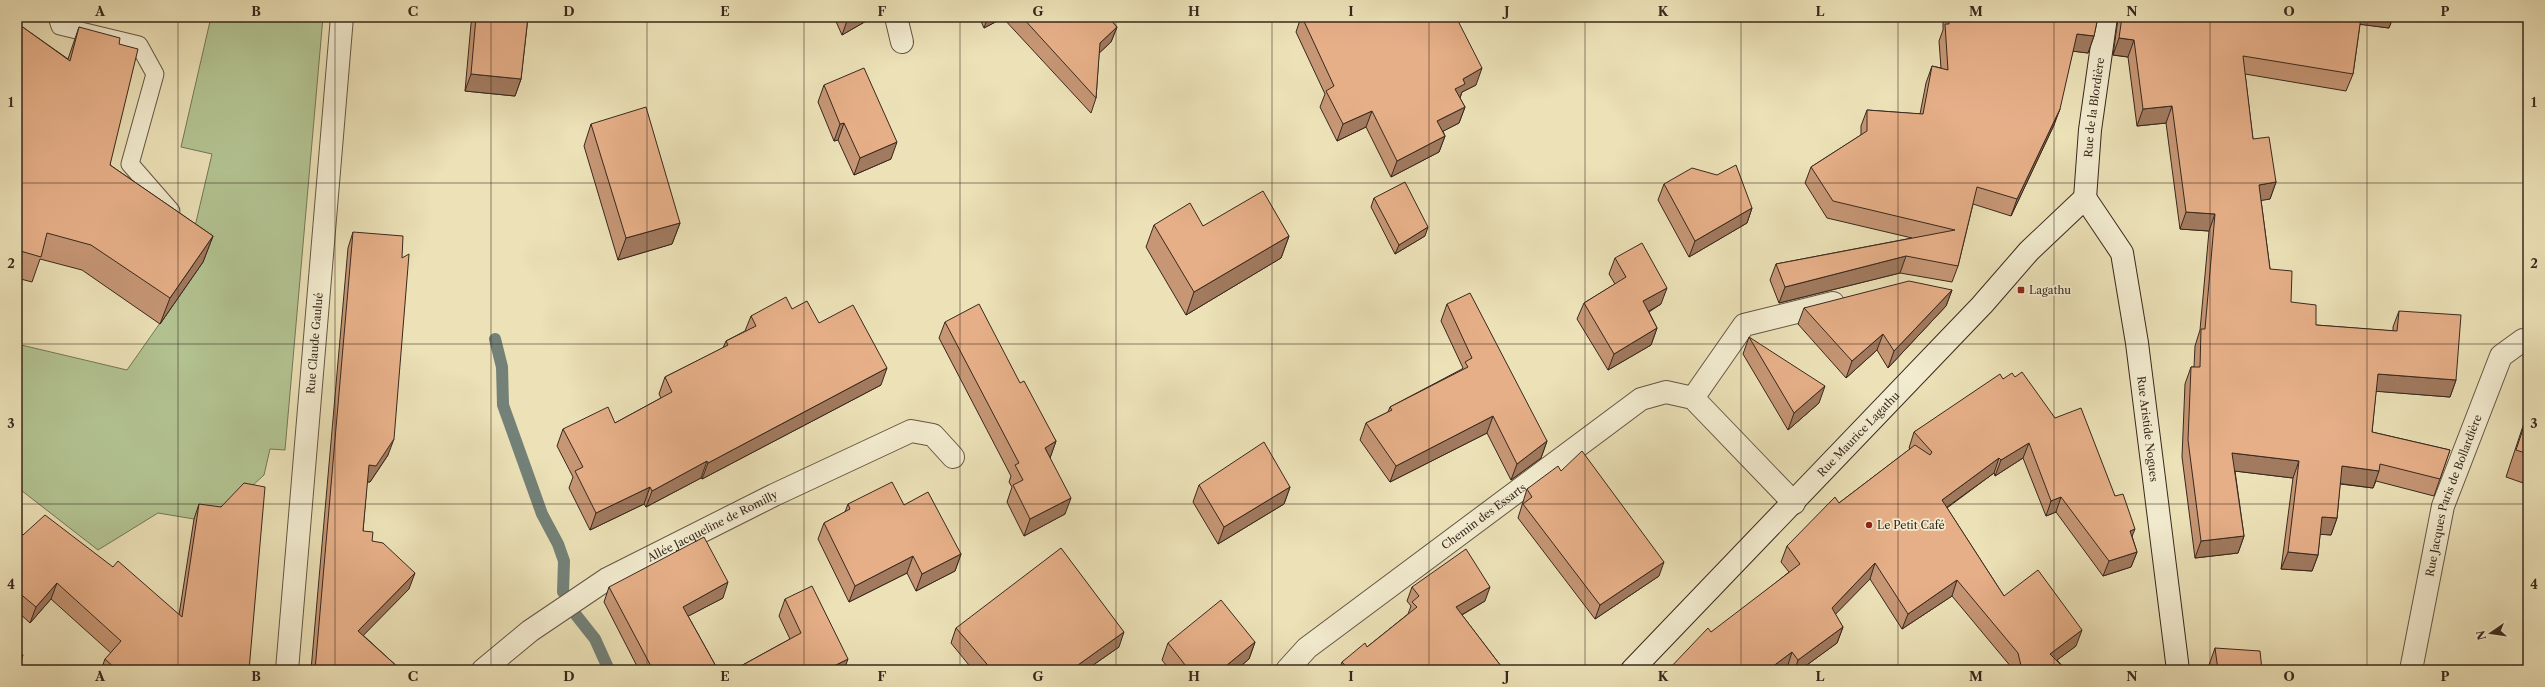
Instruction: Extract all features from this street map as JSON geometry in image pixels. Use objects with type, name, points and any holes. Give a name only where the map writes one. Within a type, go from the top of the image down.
[{"type":"street","name":"Rue Claude Gaulué","points":[[287,670],[342,17]]},
{"type":"street","points":[[896,17],[902,42]]},
{"type":"street","name":"Rue de la Blordière","points":[[2085,198],[2090,130],[2106,17]]},
{"type":"street","name":"Rue Maurice Lagathu","points":[[1632,670],[1982,306],[2029,250],[2085,198]]},
{"type":"street","name":"Rue Aristide Nogues","points":[[2085,198],[2122,253],[2136,343],[2178,670]]},
{"type":"street","points":[[1794,503],[1693,398],[1744,325],[1850,298]]},
{"type":"street","name":"Rue Jacques Paris de Bollardière","points":[[2411,670],[2443,506],[2501,356],[2523,340],[2528,341]]},
{"type":"street","name":"Chemin des Essarts","points":[[1287,670],[1307,648],[1641,399],[1666,392],[1693,398]]},
{"type":"street","name":"Allée Jacqueline de Romilly","points":[[483,670],[530,631],[607,579],[774,495],[911,431],[933,435],[953,457]]},
{"type":"lane","points":[[57,17],[60,26],[139,45],[155,74],[130,164],[170,211]]},
{"type":"green space","points":[[211,17],[323,17],[285,450],[270,449],[264,475],[238,499],[194,519],[158,513],[98,550],[17,487],[17,344],[127,370],[203,262],[189,252],[212,154],[181,147]]},
{"type":"building","points":[[476,17],[528,17],[521,79],[471,74]]},
{"type":"building","points":[[1022,17],[1108,17],[1117,27],[1100,43],[1096,98]]},
{"type":"building","points":[[1302,17],[1456,17],[1482,68],[1463,79],[1465,84],[1455,89],[1465,107],[1437,121],[1445,136],[1397,161],[1372,111],[1343,124],[1326,91],[1334,86]]},
{"type":"building","points":[[1949,17],[2098,17],[2094,36],[2077,34],[2060,109],[2017,199],[1977,187],[1958,266],[1906,256],[1785,287],[1776,264],[1955,230],[1833,201],[1811,167],[1867,131],[1867,110],[1923,114],[1932,66],[1948,70],[1945,24],[1949,24]]},
{"type":"building","points":[[2122,17],[2361,17],[2353,74],[2243,56],[2253,139],[2269,137],[2276,182],[2259,185],[2270,269],[2292,271],[2291,302],[2316,305],[2316,325],[2397,331],[2399,311],[2461,315],[2456,380],[2378,374],[2372,432],[2450,450],[2440,479],[2380,464],[2379,471],[2342,466],[2337,518],[2322,517],[2318,555],[2288,552],[2299,461],[2232,453],[2244,536],[2201,541],[2188,440],[2191,367],[2200,367],[2201,329],[2205,329],[2215,214],[2186,212],[2172,106],[2143,109],[2134,40],[2119,38]]},
{"type":"building","points":[[17,23],[70,61],[79,27],[120,38],[119,44],[138,49],[110,165],[213,236],[170,298],[91,245],[47,233],[41,257],[17,250]]},
{"type":"building","points":[[864,68],[897,142],[860,158],[844,123],[840,124],[824,85]]},
{"type":"building","points":[[646,107],[680,223],[626,238],[591,124]]},
{"type":"building","points":[[1736,165],[1752,208],[1695,241],[1664,184],[1692,168],[1717,175]]},
{"type":"building","points":[[1405,182],[1428,227],[1399,245],[1374,198]]},
{"type":"building","points":[[1263,191],[1289,236],[1194,292],[1154,225],[1190,203],[1203,226]]},
{"type":"building","points":[[353,232],[403,236],[402,258],[409,254],[394,439],[376,466],[369,465],[363,531],[373,532],[372,541],[383,543],[415,573],[358,631],[401,670],[315,670]]},
{"type":"building","points":[[1642,243],[1667,288],[1643,301],[1657,328],[1614,354],[1584,303],[1626,277],[1615,258]]},
{"type":"building","points":[[1909,281],[1952,290],[1894,351],[1883,334],[1852,361],[1804,308]]},
{"type":"building","points":[[1470,293],[1547,441],[1517,464],[1493,416],[1396,466],[1366,423],[1392,410],[1390,407],[1468,367],[1465,362],[1472,358],[1447,304]]},
{"type":"building","points":[[786,297],[792,309],[807,301],[819,323],[853,305],[887,368],[652,491],[650,487],[596,513],[575,471],[583,467],[563,429],[608,407],[615,423],[672,392],[665,377],[728,345],[726,341],[756,326],[751,316]]},
{"type":"building","points":[[979,304],[1020,383],[1024,381],[1056,441],[1045,448],[1071,498],[1030,519],[1013,485],[1023,480],[1015,465],[1019,463],[945,322]]},
{"type":"building","points":[[1749,337],[1825,386],[1794,413]]},
{"type":"building","points":[[2022,372],[2055,418],[2081,408],[2115,496],[2123,494],[2135,529],[2130,531],[2137,552],[2109,561],[2061,497],[2051,501],[2029,443],[2001,460],[1999,458],[1942,500],[2004,596],[2038,570],[2082,630],[2050,654],[2066,670],[2022,670],[2018,653],[1957,580],[1908,614],[1875,563],[1832,608],[1843,627],[1798,660],[1792,652],[1768,670],[1668,670],[1708,628],[1711,632],[1800,564],[1787,546],[1835,497],[1839,503],[1915,445],[1930,455],[1932,452],[1914,432],[2000,374],[2003,379],[2012,373],[2015,377]]},
{"type":"building","points":[[2528,414],[2528,454],[2516,450]]},
{"type":"building","points":[[1264,442],[1290,487],[1224,527],[1199,485]]},
{"type":"building","points":[[1582,451],[1664,562],[1600,605],[1523,504],[1532,497],[1527,489],[1558,466],[1561,471]]},
{"type":"building","points":[[892,482],[904,505],[928,492],[961,554],[922,574],[913,556],[855,586],[824,523],[850,509],[848,504]]},
{"type":"building","points":[[244,483],[265,487],[249,670],[117,670],[105,659],[121,641],[57,583],[36,607],[17,591],[17,530],[23,535],[45,515],[113,567],[118,561],[182,617],[199,504],[221,507]]},
{"type":"building","points":[[704,537],[728,582],[683,607],[718,670],[653,670],[609,587]]},
{"type":"building","points":[[1061,548],[1124,632],[1071,670],[1009,670],[1006,666],[1001,670],[992,670],[956,628]]},
{"type":"building","points":[[1466,549],[1490,587],[1456,607],[1504,670],[1349,670],[1342,662],[1365,643],[1367,647],[1417,607],[1412,602],[1419,596],[1412,587]]},
{"type":"building","points":[[812,586],[848,659],[826,670],[740,670],[739,667],[801,633],[785,599]]},
{"type":"building","points":[[1221,600],[1255,642],[1221,670],[1189,670],[1168,643]]},
{"type":"building","points":[[2215,648],[2260,651],[2262,670],[2218,670]]},
{"type":"building","points":[[17,649],[23,655],[17,661]]},
{"type":"waterway","points":[[495,339],[502,367],[503,405],[542,514],[558,544],[564,561],[563,592]]},
{"type":"waterway","points":[[576,615],[595,639],[609,670]]},
{"type":"place","name":"Lagathu","points":[[2021,290]]},
{"type":"place","name":"Le Petit Café","points":[[1869,525]]}]
